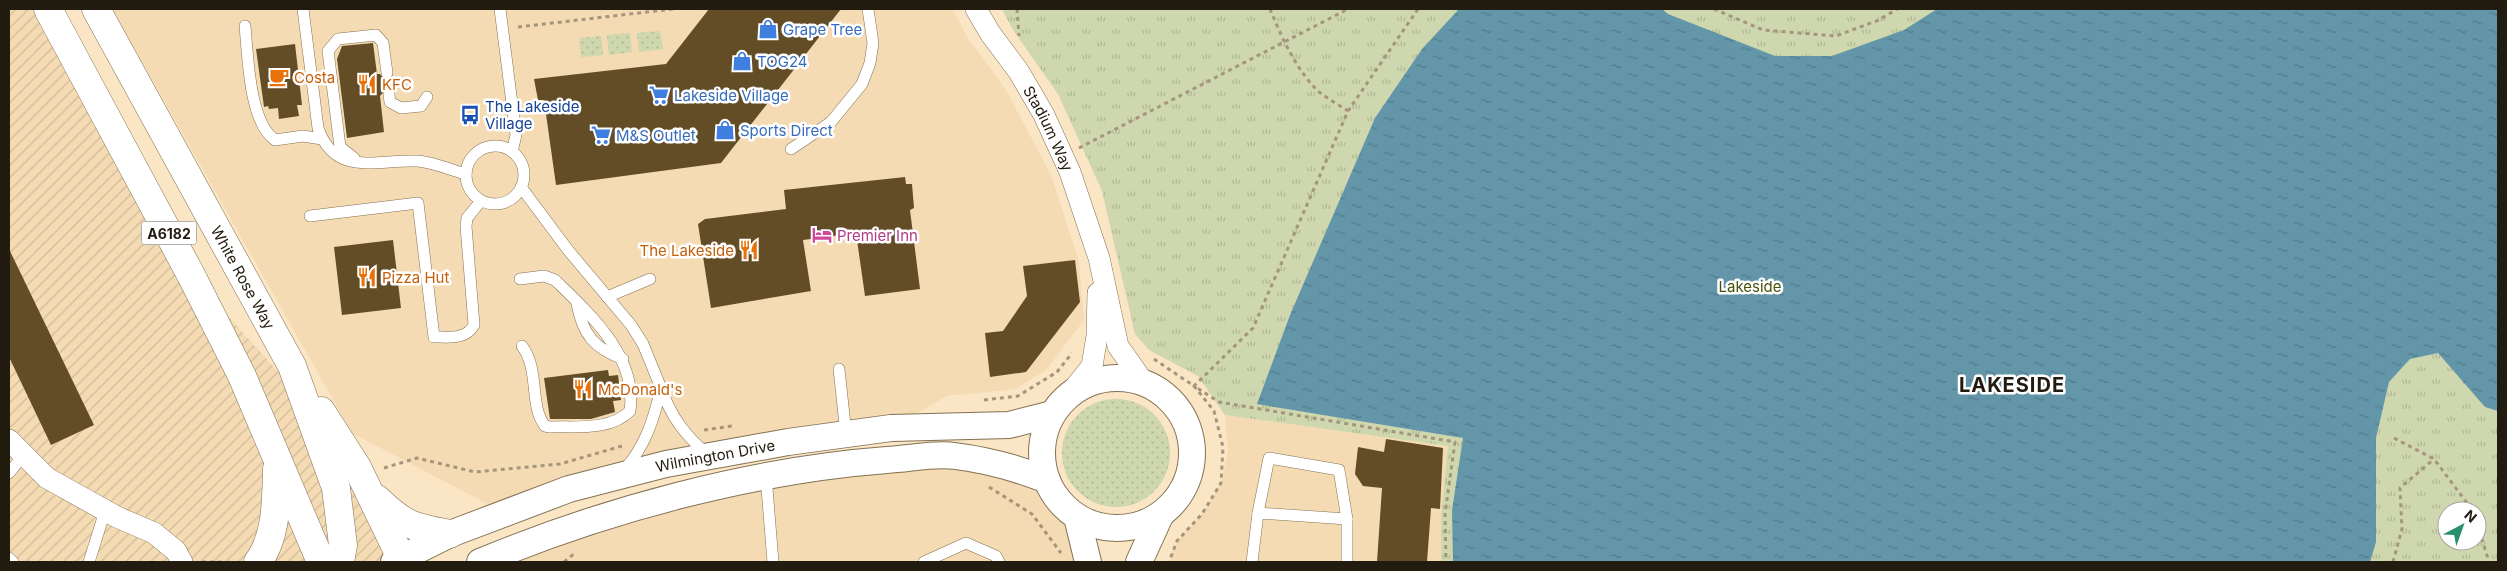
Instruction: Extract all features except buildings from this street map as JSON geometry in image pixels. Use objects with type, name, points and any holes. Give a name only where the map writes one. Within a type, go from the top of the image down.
[{"type":"highway","name":"A6182","points":[[48,9],[191,275],[242,376],[277,463],[321,562]]},
{"type":"highway","name":"White Rose Way","points":[[96,9],[292,366],[336,488],[343,545],[340,562]]},
{"type":"highway","points":[[292,366],[377,499],[394,515],[411,526],[450,534]]},
{"type":"highway","name":"A6182","points":[[258,562],[263,556],[275,519],[277,463]]},
{"type":"highway","points":[[362,477],[399,561]]},
{"type":"street","name":"Stadium Way","points":[[976,9],[990,33],[1019,72],[1044,115],[1070,172],[1099,258],[1118,346],[1144,383]]},
{"type":"street","name":"Stadium Way","points":[[1060,405],[1092,366],[1097,336],[1099,258]]},
{"type":"street","points":[[1139,562],[1160,516],[1183,490],[1190,472],[1192,446],[1190,433],[1178,409],[1167,397],[1144,383],[1108,378],[1091,382],[1060,405],[1042,446],[1046,480],[1058,500],[1078,517],[1107,528],[1137,526],[1160,516]]},
{"type":"street","name":"Wilmington Drive","points":[[399,561],[450,534],[569,489],[618,476],[710,456],[891,428],[1009,425],[1060,405]]},
{"type":"street","points":[[9,440],[47,478],[111,514],[154,533],[176,551],[182,562]]},
{"type":"street","name":"Wilmington Drive","points":[[480,562],[522,545],[664,500],[766,476],[836,464],[954,455],[1010,466],[1046,480]]},
{"type":"street","points":[[1077,561],[1078,517]]},
{"type":"lane","points":[[303,9],[318,128],[322,139],[339,156],[359,163],[418,161],[466,174]]},
{"type":"lane","points":[[500,9],[516,135],[512,152]]},
{"type":"lane","points":[[791,149],[831,122],[862,84],[870,63],[873,43],[868,9]]},
{"type":"lane","points":[[245,26],[254,106],[270,136],[275,140],[303,136],[322,139]]},
{"type":"lane","points":[[359,163],[340,147],[328,51],[338,39],[376,35],[383,43],[387,73]]},
{"type":"lane","points":[[389,94],[390,102],[401,108],[420,106],[427,97]]},
{"type":"lane","points":[[497,146],[512,152],[521,161],[524,171],[521,187],[515,196],[506,202],[495,204],[481,201],[468,183],[466,174],[468,164],[479,151],[497,146]]},
{"type":"lane","points":[[521,187],[568,250],[644,344],[675,422],[689,439],[710,456]]},
{"type":"lane","points":[[310,216],[418,203],[434,337],[460,336],[471,330],[474,325],[466,226],[467,218],[481,201]]},
{"type":"lane","points":[[520,280],[548,277],[555,280],[619,352],[623,359],[629,385],[631,409],[629,413],[620,421],[609,424],[550,428],[545,426],[538,414],[530,357],[522,346]]},
{"type":"lane","points":[[607,297],[650,278]]},
{"type":"lane","points":[[839,369],[846,434]]},
{"type":"lane","points":[[618,476],[640,451],[648,435],[661,388]]},
{"type":"lane","points":[[9,473],[23,456]]},
{"type":"lane","points":[[1252,562],[1258,512],[1269,458],[1339,470],[1347,519],[1347,562]]},
{"type":"lane","points":[[766,476],[773,562]]},
{"type":"lane","points":[[1258,512],[1347,519]]},
{"type":"lane","points":[[89,562],[111,514]]},
{"type":"lane","points":[[924,562],[966,543],[996,556],[999,562]]},
{"type":"lane","points":[[9,558],[13,562]]},
{"type":"path","points":[[503,29],[673,9]]},
{"type":"path","points":[[1017,9],[1020,44]]},
{"type":"path","points":[[1270,9],[1285,42],[1307,78],[1321,93],[1348,111]]},
{"type":"path","points":[[1079,148],[1348,9]]},
{"type":"path","points":[[1194,386],[1253,328],[1348,111],[1418,9]]},
{"type":"path","points":[[1714,9],[1763,30],[1836,36],[1879,20],[1897,9]]},
{"type":"path","points":[[1151,358],[1219,402],[1455,442],[1445,514],[1446,562]]},
{"type":"path","points":[[1169,562],[1177,541],[1202,514],[1221,483],[1223,447],[1214,411],[1194,386]]},
{"type":"path","points":[[2394,438],[2434,459],[2466,501]]},
{"type":"path","points":[[362,477],[417,458],[475,472],[560,464]]},
{"type":"path","points":[[2393,562],[2402,529],[2400,488],[2434,459]]},
{"type":"path","points":[[984,483],[1032,514],[1077,561]]},
{"type":"path","points":[[200,562],[221,562]]},
{"type":"shaded area","points":[[9,9],[48,9],[191,275],[422,532],[421,562],[9,562]]},
{"type":"shaded area","points":[[112,9],[952,9],[968,38],[1006,90],[1051,175],[1079,261],[1084,320],[1046,370],[1015,389],[947,396],[891,428],[503,512],[352,433]]},
{"type":"shaded area","points":[[1225,415],[1448,446],[1441,516],[1441,562],[1169,562],[1177,541],[1202,514],[1221,483],[1228,451]]},
{"type":"shaded area","points":[[954,455],[1047,480],[1077,517],[1088,562],[480,562],[664,500]]},
{"type":"green space","name":"Lakeside","points":[[1002,9],[2498,9],[2498,562],[1441,562],[1441,516],[1448,446],[1225,415],[1198,376],[1149,350],[1135,334],[1102,191],[1058,94],[1013,30]]},
{"type":"green space","points":[[660,31],[663,49],[639,52],[637,33]]},
{"type":"green space","points":[[630,33],[632,52],[609,55],[607,35]]},
{"type":"green space","points":[[601,36],[603,55],[581,57],[579,38]]},
{"type":"green space","points":[[1116,399],[1137,403],[1154,415],[1166,432],[1170,453],[1166,474],[1154,491],[1137,503],[1116,507],[1095,503],[1078,491],[1066,474],[1062,453],[1066,432],[1078,415],[1095,403]]},
{"type":"water","name":"Lakeside","points":[[1459,9],[1662,9],[1668,14],[1775,56],[1832,56],[1904,30],[1937,9],[2498,9],[2498,411],[2485,407],[2438,353],[2410,359],[2389,382],[2376,438],[2376,542],[2370,562],[1453,562],[1452,510],[1463,438],[1257,404],[1290,315],[1375,118],[1422,49]]},
{"type":"place","name":"Grape Tree","points":[[768,29]]},
{"type":"place","name":"TOG24","points":[[742,61]]},
{"type":"place","name":"Costa","points":[[279,77]]},
{"type":"place","name":"KFC","points":[[367,84]]},
{"type":"place","name":"Lakeside Village","points":[[659,95]]},
{"type":"place","name":"The Lakeside Village","points":[[470,115]]},
{"type":"place","name":"Sports Direct","points":[[725,130]]},
{"type":"place","name":"M&S Outlet","points":[[601,135]]},
{"type":"place","name":"Premier Inn","points":[[822,235]]},
{"type":"place","name":"The Lakeside","points":[[749,250]]},
{"type":"place","name":"Pizza Hut","points":[[367,277]]},
{"type":"place","name":"McDonald's","points":[[583,389]]},
{"type":"district","name":"LAKESIDE","points":[[2012,385]]}]
